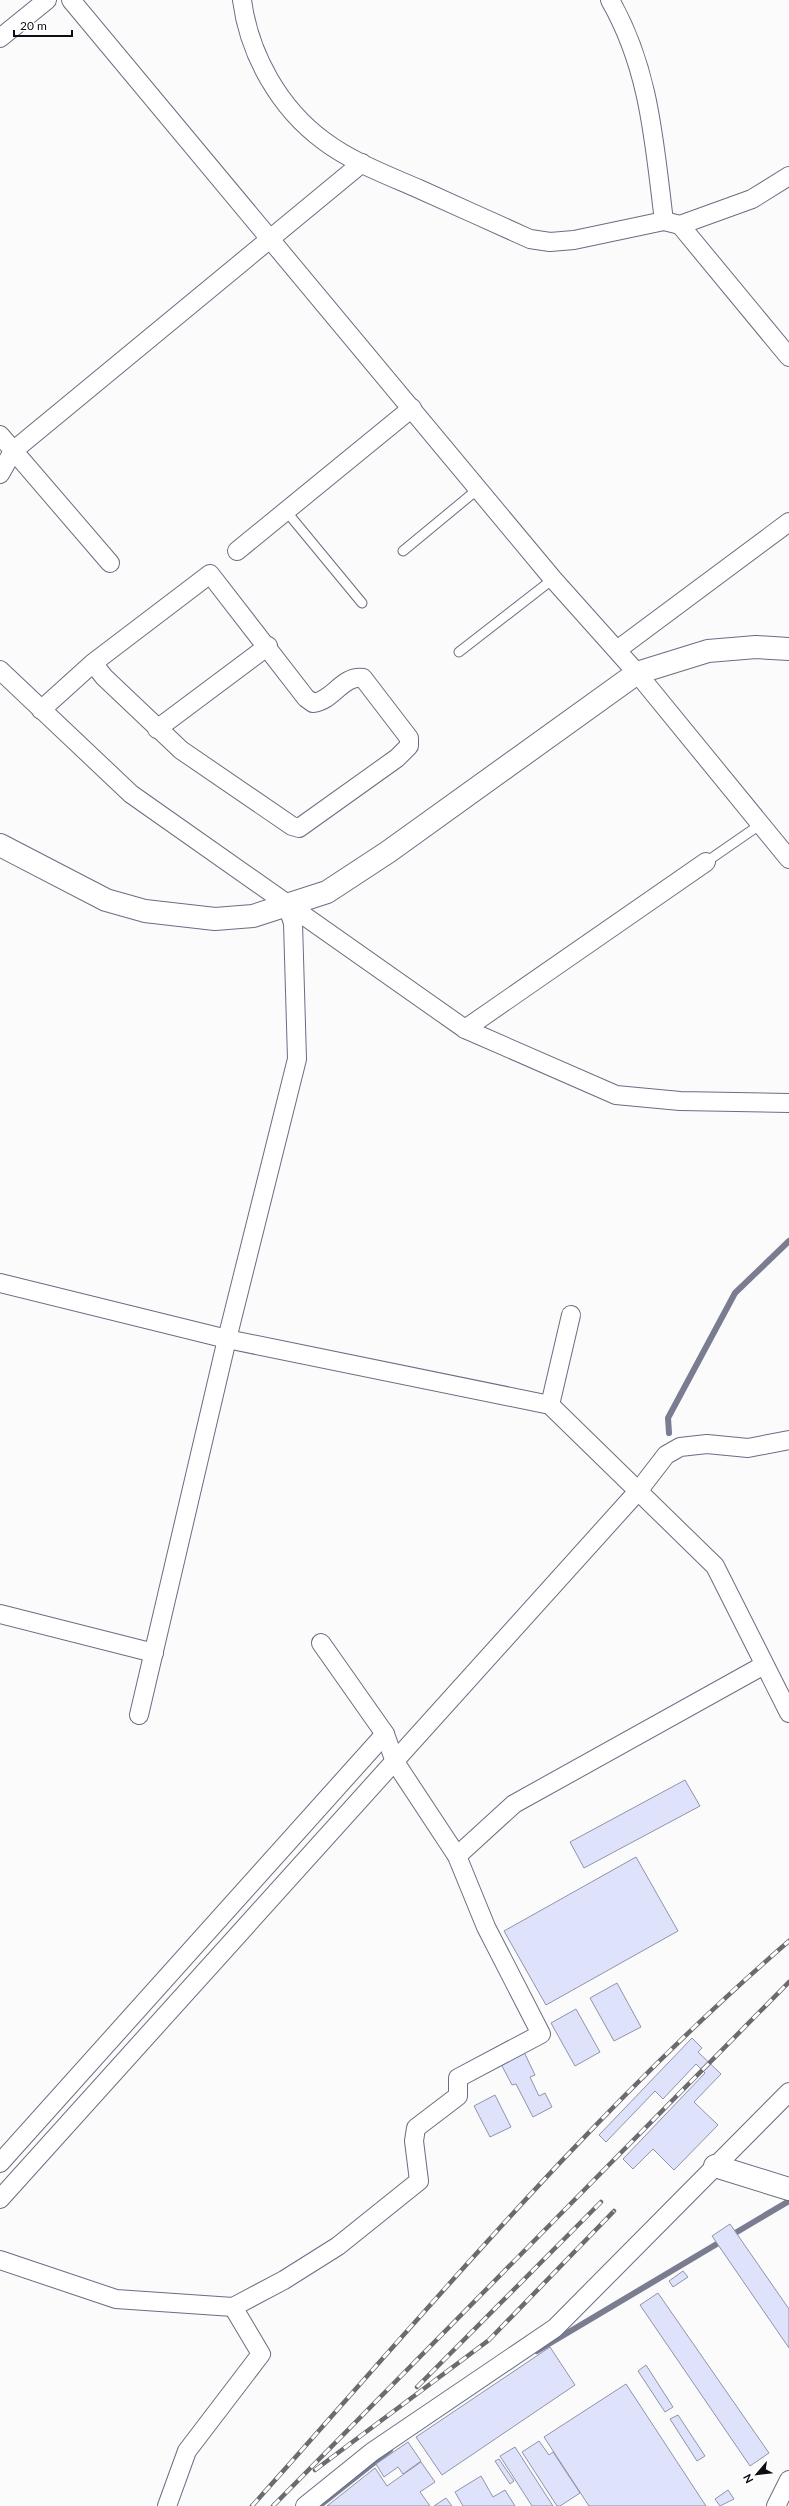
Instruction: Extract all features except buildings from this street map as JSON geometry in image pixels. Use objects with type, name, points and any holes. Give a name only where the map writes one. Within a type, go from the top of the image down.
[{"type":"street","points":[[0,38],[47,0]]},
{"type":"street","points":[[71,0],[271,238],[553,579],[637,673],[789,859]]},
{"type":"street","points":[[242,0],[245,24],[258,59],[274,87],[304,125],[325,142],[362,163],[530,239],[550,242],[574,240],[672,223],[752,199],[789,176]]},
{"type":"street","points":[[610,0],[626,28],[638,60],[672,223],[789,357]]},
{"type":"street","points":[[0,474],[13,451],[362,163]]},
{"type":"street","points":[[237,551],[412,408]]},
{"type":"street","points":[[0,435],[110,564]]},
{"type":"street","points":[[617,650],[789,522]]},
{"type":"street","points":[[41,710],[93,664],[210,574],[268,646],[306,698],[313,703],[319,702],[354,677],[363,678],[409,738],[409,746],[397,758],[299,828],[292,826],[190,758],[157,729],[104,677],[93,664]]},
{"type":"street","points":[[157,729],[268,646]]},
{"type":"street","points":[[0,845],[106,900],[145,911],[215,919],[253,916],[327,892],[388,852],[637,673],[708,651],[756,647],[789,649]]},
{"type":"street","points":[[0,670],[131,794],[465,1029],[616,1095],[680,1101],[789,1103]]},
{"type":"street","points":[[465,1029],[706,862]]},
{"type":"street","points":[[139,1716],[226,1339],[297,1059],[293,922],[287,905]]},
{"type":"street","points":[[0,1283],[226,1339],[550,1405],[716,1566],[789,1713]]},
{"type":"street","points":[[550,1405],[571,1315]]},
{"type":"street","points":[[0,2199],[639,1490],[666,1455],[680,1447],[707,1444],[748,1448],[789,1440]]},
{"type":"street","points":[[0,1614],[154,1653]]},
{"type":"street","points":[[0,2260],[116,2300],[233,2308],[284,2280],[338,2246],[419,2181],[414,2141],[416,2128],[458,2096],[458,2078],[541,2034],[486,1927],[457,1856],[395,1762],[385,1734],[321,1643]]},
{"type":"street","points":[[457,1856],[514,1804],[764,1665]]},
{"type":"street","points":[[0,2163],[385,1734]]},
{"type":"street","points":[[305,2506],[372,2452],[555,2328],[789,2092]]},
{"type":"street","points":[[715,2166],[789,2189]]},
{"type":"street","points":[[167,2506],[187,2452],[261,2354],[233,2308]]},
{"type":"street","points":[[776,2506],[789,2480]]},
{"type":"lane","points":[[403,551],[478,489]]},
{"type":"lane","points":[[286,511],[362,603]]},
{"type":"lane","points":[[459,652],[553,579]]},
{"type":"lane","points":[[706,862],[760,824]]},
{"type":"waterway","points":[[669,1433],[668,1418],[735,1293],[789,1241]]},
{"type":"waterway","points":[[537,2351],[789,2201]]},
{"type":"waterway","points":[[319,2506],[390,2450]]},
{"type":"railway","points":[[252,2506],[446,2287],[578,2143],[717,2006],[789,1941]]},
{"type":"railway","points":[[273,2506],[789,1982]]},
{"type":"railway","points":[[417,2387],[601,2202]]},
{"type":"railway","points":[[315,2470],[489,2340],[614,2211]]}]
